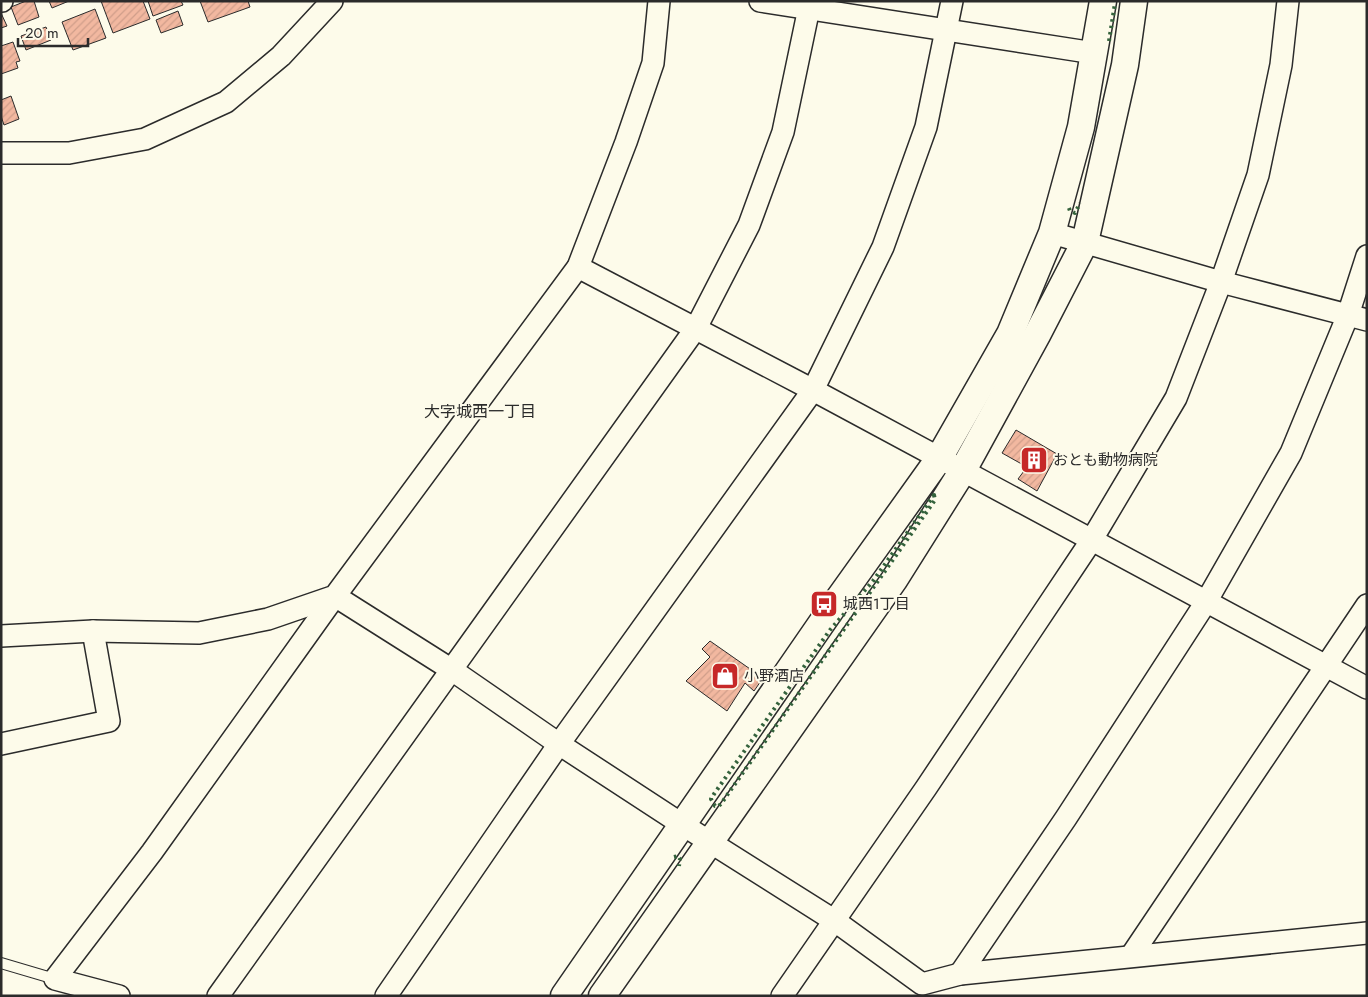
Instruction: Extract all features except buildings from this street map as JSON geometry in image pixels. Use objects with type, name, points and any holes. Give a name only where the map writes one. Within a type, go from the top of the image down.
[{"type":"street","points":[[1,153],[69,153],[145,139],[226,102],[281,56],[332,1]]},
{"type":"street","points":[[119,996],[55,979],[152,852],[335,596],[578,267],[626,142],[652,62],[659,1]]},
{"type":"street","points":[[760,1],[1094,53]]},
{"type":"street","points":[[386,996],[559,744],[813,390],[883,247],[926,126],[952,1]]},
{"type":"street","points":[[564,996],[830,611],[938,460],[1010,334],[1052,233],[1081,128],[1103,1]]},
{"type":"street","points":[[602,996],[894,580],[962,472],[1037,334],[1085,242],[1124,65],[1134,1]]},
{"type":"street","points":[[782,996],[835,921],[1091,541],[1176,398],[1221,282],[1258,175],[1281,65],[1288,1]]},
{"type":"street","points":[[218,996],[696,328],[749,226],[783,132],[809,8]]},
{"type":"street","points":[[1052,233],[1221,282],[1357,318]]},
{"type":"street","points":[[960,974],[1066,818],[1206,602],[1291,453],[1357,318],[1367,256]]},
{"type":"street","points":[[578,267],[813,390],[938,460],[1367,688]]},
{"type":"street","points":[[1,636],[93,631],[199,633],[268,619],[335,596]]},
{"type":"street","points":[[335,596],[452,670],[559,744],[683,825],[835,921],[922,984],[960,974],[1367,933]]},
{"type":"street","points":[[1131,956],[1367,605]]},
{"type":"street","points":[[1,744],[109,721],[93,631]]},
{"type":"lane","points":[[1,963],[55,979]]},
{"type":"hedge","points":[[1109,41],[1115,3]]},
{"type":"hedge","points":[[1069,208],[1070,211],[1075,213],[1080,203]]},
{"type":"hedge","points":[[934,495],[935,500],[723,801],[719,806],[715,806],[711,799],[714,794],[830,630],[873,581],[934,495]]},
{"type":"hedge","points":[[674,857],[678,856],[680,859],[679,866]]},
{"type":"place","name":"おとも動物病院","points":[[1034,460]]},
{"type":"place","name":"城西1丁目","points":[[824,604]]},
{"type":"place","name":"小野酒店","points":[[725,676]]},
{"type":"district","name":"大字城西一丁目","points":[[480,411]]}]
